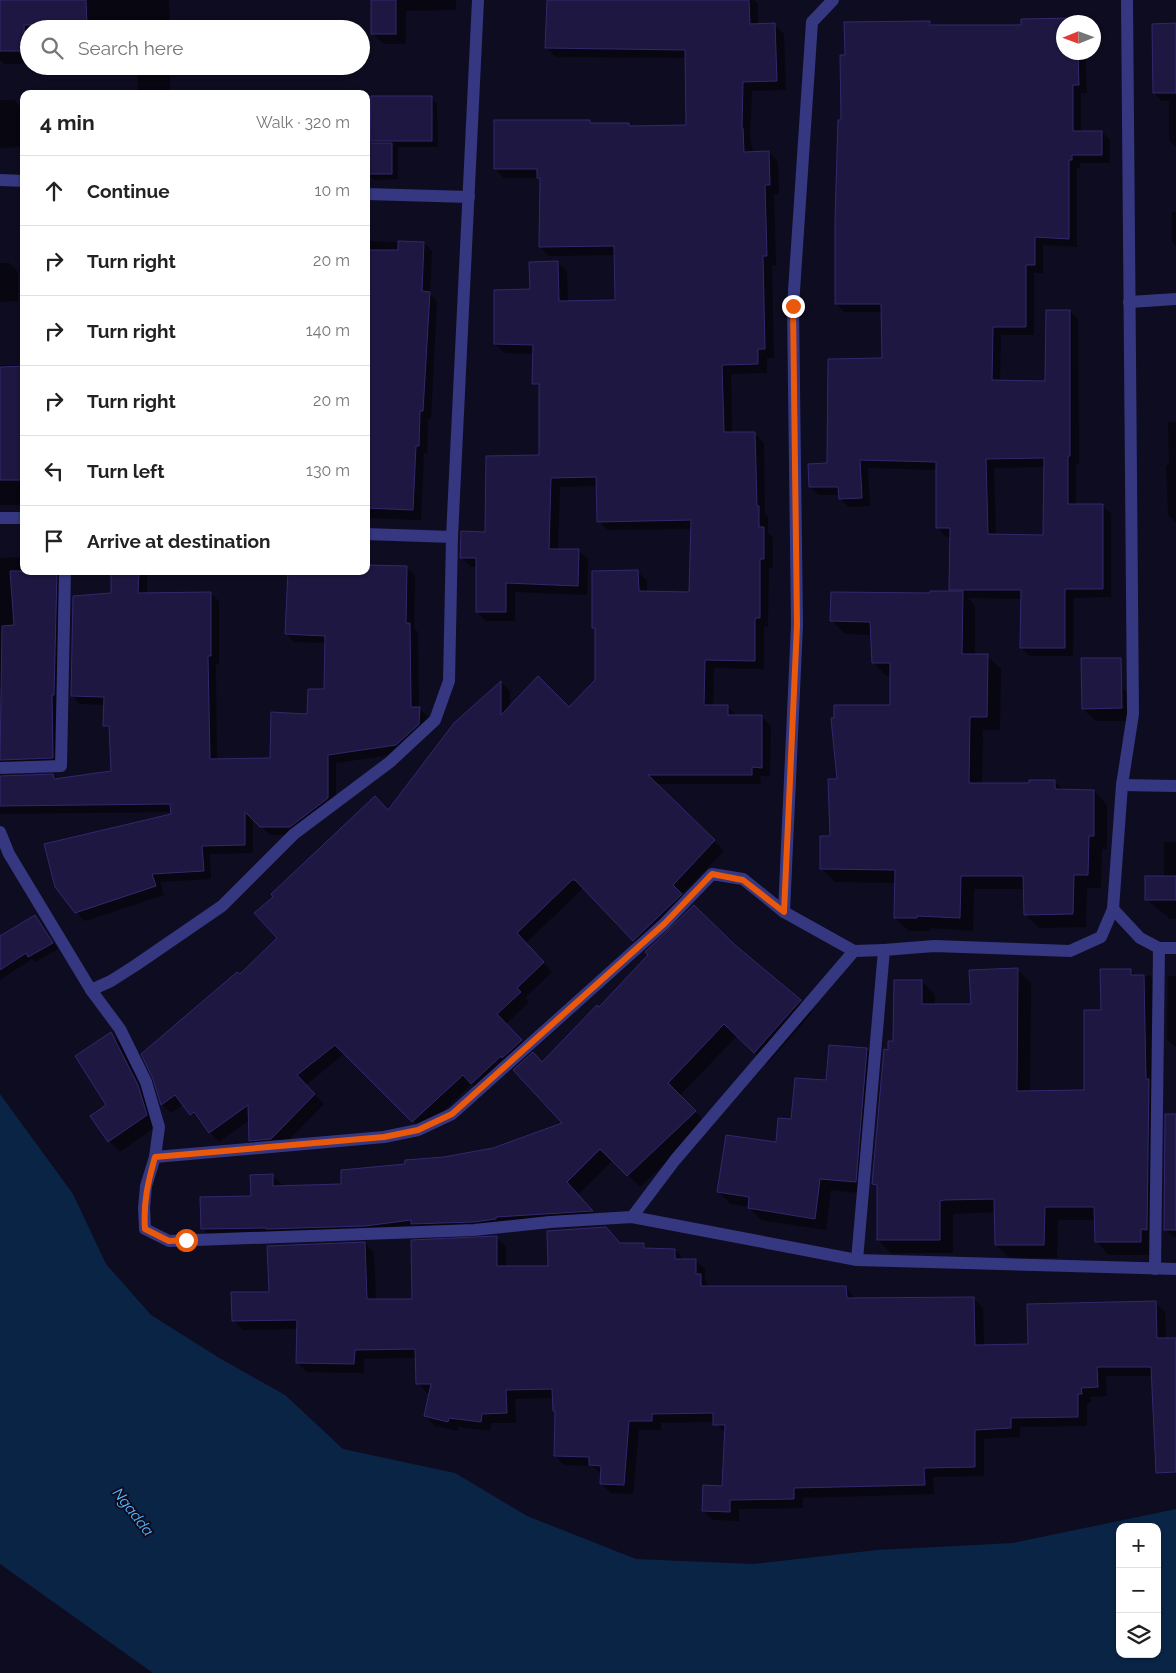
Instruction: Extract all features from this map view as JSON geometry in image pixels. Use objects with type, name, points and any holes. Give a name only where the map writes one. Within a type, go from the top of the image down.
[{"type":"street","points":[[91,990],[111,981],[136,965],[222,906],[294,834],[390,762],[435,720],[449,681],[452,538],[470,197],[478,0]]},
{"type":"street","points":[[784,912],[797,625],[793,306],[812,22],[832,0]]},
{"type":"street","points":[[155,1157],[384,1137],[418,1130],[452,1114],[664,924],[712,874],[743,880],[784,912],[854,951],[934,946],[1070,951],[1101,937],[1113,909],[1122,785],[1133,714],[1127,0]]},
{"type":"street","points":[[0,180],[20,180]]},
{"type":"street","points":[[370,194],[470,197]]},
{"type":"street","points":[[1129,302],[1176,299]]},
{"type":"street","points":[[0,518],[20,518]]},
{"type":"street","points":[[370,534],[452,538]]},
{"type":"street","points":[[0,768],[61,766],[65,575]]},
{"type":"street","points":[[1122,785],[1176,786]]},
{"type":"street","points":[[0,832],[9,854],[91,990],[120,1029],[146,1082],[159,1127],[155,1157],[146,1186],[145,1229],[169,1241],[474,1230],[550,1222],[632,1217],[857,1260],[1176,1269]]},
{"type":"street","points":[[1113,909],[1140,938],[1159,948],[1176,948]]},
{"type":"street","points":[[1155,1269],[1159,948]]},
{"type":"street","points":[[857,1260],[884,950]]},
{"type":"street","points":[[632,1217],[675,1160],[854,951]]},
{"type":"water","name":"Ngadda","points":[[0,1094],[73,1194],[106,1264],[151,1315],[221,1359],[285,1395],[343,1449],[455,1473],[527,1516],[636,1559],[753,1564],[877,1550],[1013,1543],[1176,1509],[1176,1673],[153,1673],[0,1564]]},
{"type":"building","points":[[0,0],[86,0],[87,20],[20,20],[20,51],[0,51]]},
{"type":"building","points":[[371,0],[396,0],[396,34],[371,34]]},
{"type":"building","points":[[547,0],[749,0],[750,24],[775,23],[777,81],[743,82],[742,128],[744,152],[769,151],[770,185],[765,185],[767,256],[763,256],[765,349],[758,349],[758,364],[722,365],[724,432],[755,432],[757,506],[759,506],[759,527],[764,527],[764,559],[760,559],[760,618],[755,618],[755,661],[705,660],[704,705],[728,705],[728,715],[762,715],[762,768],[752,767],[752,775],[648,775],[715,840],[673,885],[682,894],[633,941],[575,880],[572,880],[517,933],[544,962],[517,988],[521,992],[497,1014],[522,1040],[502,1058],[501,1056],[471,1084],[463,1075],[412,1122],[335,1045],[297,1075],[315,1094],[271,1139],[249,1141],[248,1105],[209,1133],[194,1112],[190,1115],[175,1095],[161,1105],[153,1079],[141,1054],[237,972],[240,974],[277,938],[254,913],[273,897],[271,894],[375,796],[388,810],[454,723],[501,681],[501,715],[538,676],[569,707],[595,680],[595,628],[592,628],[592,571],[638,570],[639,591],[689,592],[691,520],[597,522],[596,477],[551,478],[549,549],[579,549],[578,586],[506,583],[506,612],[476,612],[476,558],[460,558],[461,531],[485,532],[486,456],[539,455],[539,384],[532,384],[533,345],[494,344],[494,290],[530,289],[529,262],[558,261],[559,301],[615,300],[614,246],[539,247],[540,178],[537,178],[537,169],[494,169],[494,120],[590,120],[590,123],[629,123],[629,126],[686,125],[685,50],[545,48]]},
{"type":"building","points":[[1056,18],[1056,60],[1078,60],[1079,85],[1073,85],[1073,131],[1102,131],[1102,155],[1072,155],[1072,160],[1069,160],[1069,239],[1035,237],[1035,265],[1026,265],[1026,327],[993,327],[992,380],[1045,381],[1046,310],[1070,310],[1070,456],[1068,456],[1068,504],[1103,504],[1103,589],[1065,589],[1065,648],[1020,648],[1021,590],[949,590],[950,528],[936,528],[936,462],[860,460],[862,498],[839,499],[838,487],[809,487],[808,464],[827,463],[828,359],[882,358],[881,304],[835,304],[838,120],[841,120],[840,55],[845,55],[844,22],[930,21],[930,25],[1021,25],[1021,19]],"holes":[[[1044,458],[1043,535],[988,534],[986,459]]]},
{"type":"building","points":[[1176,23],[1176,93],[1153,93],[1152,24]]},
{"type":"building","points":[[371,96],[432,96],[432,141],[370,141]]},
{"type":"building","points":[[370,143],[392,143],[392,174],[370,174]]},
{"type":"building","points":[[398,241],[424,242],[422,291],[430,292],[423,411],[420,411],[419,446],[416,446],[413,510],[370,508],[370,250],[398,250]]},
{"type":"building","points":[[20,366],[20,480],[0,480],[0,367]]},
{"type":"building","points":[[370,565],[407,566],[406,623],[410,623],[411,707],[420,707],[419,724],[396,745],[328,755],[328,798],[290,827],[260,827],[245,812],[245,845],[202,846],[204,871],[152,874],[156,886],[75,913],[55,887],[44,844],[171,814],[170,804],[0,806],[0,776],[53,774],[54,779],[111,771],[109,726],[103,726],[104,697],[71,696],[73,596],[111,593],[111,575],[139,575],[138,593],[211,592],[211,656],[208,656],[210,759],[270,758],[271,712],[307,714],[308,689],[324,689],[325,636],[285,634],[288,575],[370,575]]},
{"type":"building","points":[[10,571],[20,571],[20,575],[57,575],[54,695],[52,695],[53,758],[0,760],[2,626],[14,625]]},
{"type":"building","points":[[930,591],[963,591],[962,654],[988,654],[987,717],[970,717],[969,783],[1029,783],[1029,780],[1055,780],[1055,789],[1094,790],[1094,836],[1089,836],[1088,875],[1074,875],[1073,914],[1024,915],[1023,876],[961,876],[960,918],[917,916],[917,918],[894,918],[895,870],[820,869],[820,836],[830,836],[828,779],[837,779],[831,718],[834,718],[834,705],[890,705],[890,663],[872,663],[870,622],[830,621],[831,592],[930,593]]},
{"type":"building","points":[[1081,658],[1121,658],[1122,708],[1082,709]]},
{"type":"building","points":[[1145,876],[1176,876],[1176,900],[1145,900]]},
{"type":"building","points":[[694,905],[735,945],[801,1000],[754,1053],[724,1024],[668,1083],[696,1111],[627,1176],[600,1149],[567,1182],[593,1211],[496,1217],[496,1219],[473,1222],[411,1224],[411,1220],[365,1226],[201,1229],[200,1197],[251,1196],[250,1175],[273,1174],[273,1186],[341,1184],[341,1170],[405,1164],[405,1160],[444,1157],[493,1148],[562,1123],[513,1070],[533,1052],[542,1062],[597,1005],[599,1007],[648,955],[645,952]]},
{"type":"building","points":[[35,915],[53,943],[28,957],[26,953],[0,970],[0,936]]},
{"type":"building","points":[[1018,968],[1017,1091],[1084,1090],[1084,1010],[1101,1010],[1100,969],[1131,969],[1131,975],[1144,975],[1146,1079],[1149,1079],[1147,1230],[1141,1229],[1141,1242],[1095,1242],[1094,1207],[1045,1207],[1044,1245],[995,1245],[994,1199],[940,1201],[940,1240],[877,1240],[877,1185],[872,1184],[884,1049],[888,1050],[888,1041],[893,1041],[894,980],[922,980],[922,1004],[971,1004],[969,970]]},
{"type":"building","points":[[111,1032],[138,1085],[147,1115],[108,1142],[90,1116],[106,1105],[75,1056]]},
{"type":"building","points":[[829,1045],[867,1048],[856,1182],[820,1179],[815,1219],[748,1208],[749,1197],[717,1192],[726,1135],[776,1142],[778,1118],[791,1119],[795,1078],[826,1080]]},
{"type":"building","points":[[1165,1114],[1176,1114],[1176,1230],[1164,1230]]},
{"type":"building","points":[[606,1227],[620,1243],[644,1243],[644,1248],[675,1249],[675,1259],[696,1259],[696,1274],[701,1274],[701,1286],[846,1286],[847,1298],[974,1297],[975,1345],[1028,1344],[1027,1304],[1156,1301],[1157,1338],[1176,1338],[1176,1472],[1156,1473],[1151,1367],[1097,1367],[1098,1387],[1081,1388],[1082,1394],[1078,1394],[1078,1417],[1011,1418],[1011,1428],[975,1430],[975,1467],[924,1468],[925,1485],[794,1488],[794,1499],[730,1500],[730,1512],[702,1511],[703,1485],[722,1486],[725,1425],[713,1425],[713,1413],[652,1414],[652,1421],[629,1421],[624,1485],[600,1484],[601,1466],[589,1465],[589,1457],[554,1456],[555,1411],[553,1411],[552,1389],[506,1390],[507,1413],[482,1414],[481,1422],[449,1418],[448,1422],[424,1416],[431,1384],[416,1384],[415,1349],[355,1350],[354,1364],[296,1363],[297,1320],[232,1321],[231,1292],[269,1292],[267,1246],[365,1242],[367,1299],[412,1299],[411,1240],[497,1236],[497,1266],[548,1266],[547,1231]]},
{"type":"route","points":[[186,1240],[169,1241],[145,1229],[146,1186],[155,1157],[212,1154],[384,1137],[418,1130],[452,1114],[664,924],[712,874],[743,880],[784,912],[797,625],[793,306]]}]
